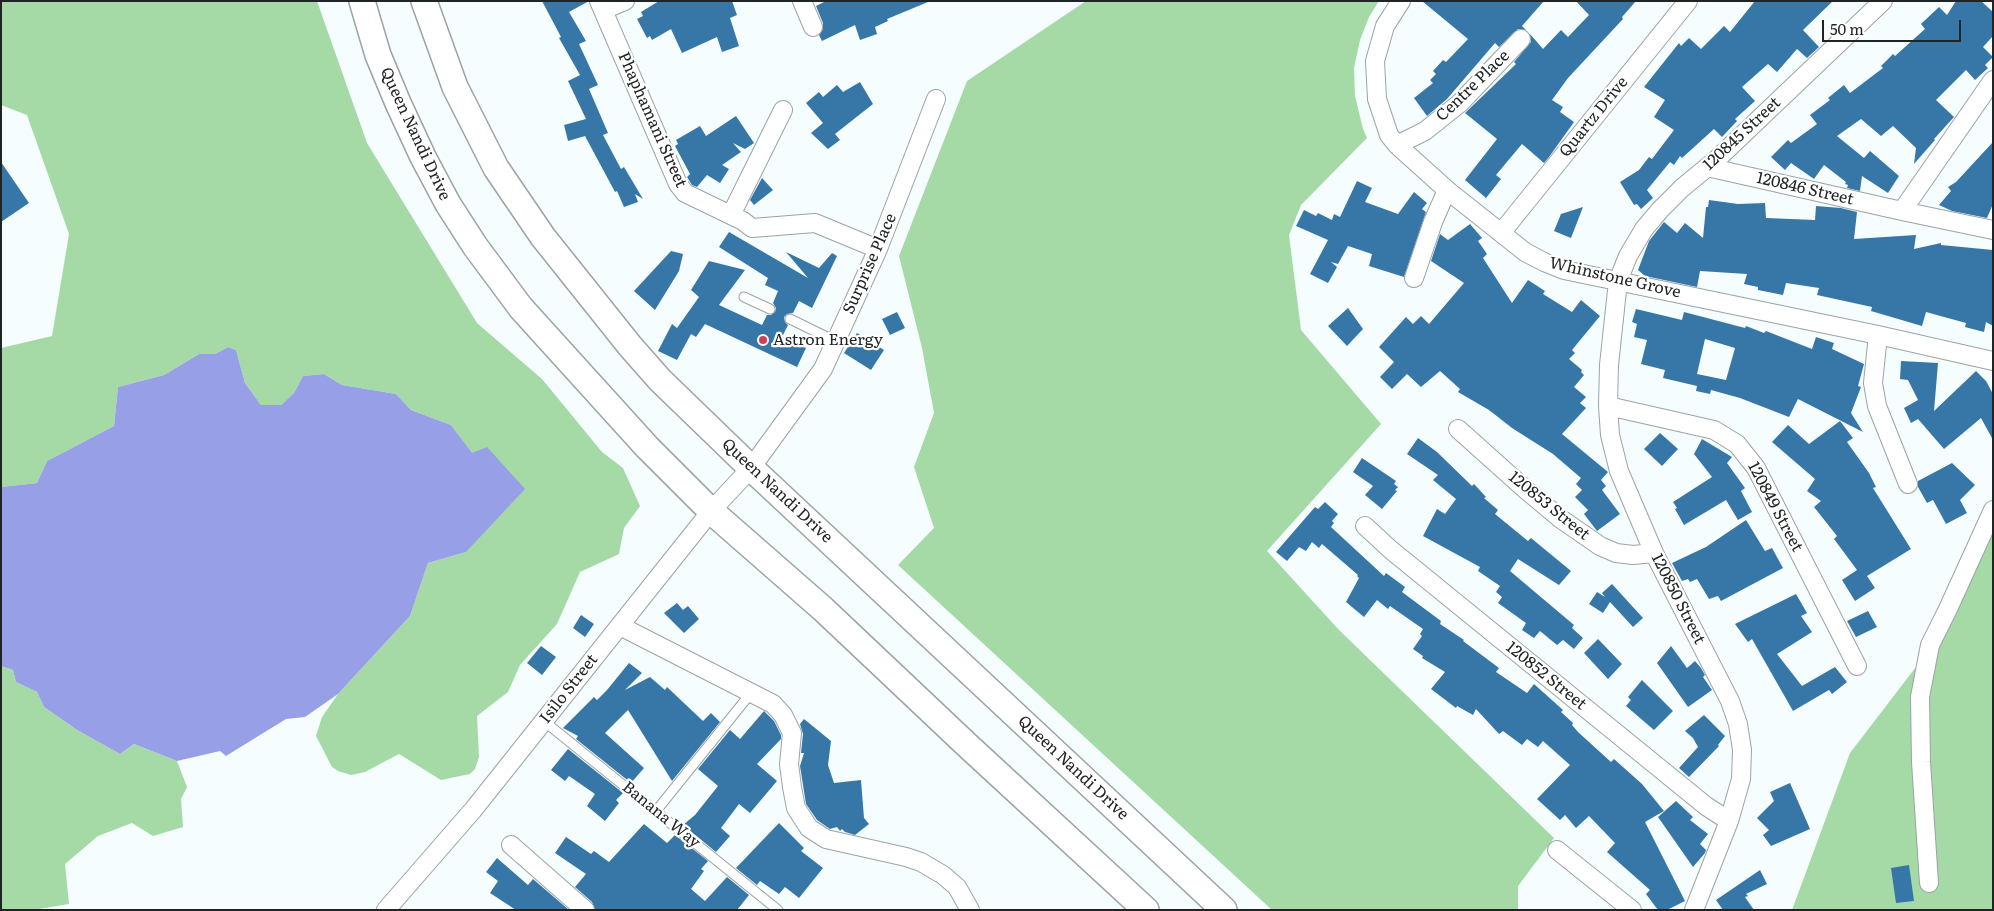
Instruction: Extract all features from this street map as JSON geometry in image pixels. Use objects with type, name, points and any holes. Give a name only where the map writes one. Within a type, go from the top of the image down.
[{"type":"main road","name":"Queen Nandi Drive","points":[[362,1],[378,55],[398,103],[423,158],[448,204],[475,246],[521,308],[552,344],[647,447],[711,511],[823,609],[1146,910]]},
{"type":"main road","name":"Queen Nandi Drive","points":[[424,1],[456,87],[492,160],[543,238],[660,380],[751,468],[1224,910]]},
{"type":"street","points":[[601,6],[625,1]]},
{"type":"street","points":[[802,1],[813,27]]},
{"type":"street","name":"Whinstone Grove","points":[[1401,1],[1385,26],[1378,43],[1374,63],[1381,117],[1389,135],[1397,145],[1447,190],[1525,252],[1564,270],[1878,335],[1993,361]]},
{"type":"street","name":"Quartz Drive","points":[[1501,233],[1688,1]]},
{"type":"street","name":"120845 Street","points":[[1618,281],[1628,256],[1644,229],[1682,188],[1707,167],[1884,1]]},
{"type":"street","name":"Phaphamani Street","points":[[601,6],[678,184],[685,193],[731,215],[752,228],[814,222],[878,249]]},
{"type":"street","name":"Centre Place","points":[[1397,145],[1426,131],[1460,103],[1521,39]]},
{"type":"street","points":[[1902,211],[1993,80]]},
{"type":"street","name":"Surprise Place","points":[[751,468],[823,369],[878,249],[936,99]]},
{"type":"street","points":[[731,215],[783,110]]},
{"type":"street","name":"120846 Street","points":[[1707,167],[1993,230]]},
{"type":"street","points":[[1414,278],[1433,222],[1447,190]]},
{"type":"street","name":"120850 Street","points":[[1618,281],[1608,365],[1610,435],[1618,470],[1654,553],[1730,701],[1738,724],[1742,750],[1741,779],[1729,821],[1694,910]]},
{"type":"street","points":[[1878,335],[1872,383],[1877,406],[1908,484]]},
{"type":"street","name":"120849 Street","points":[[1608,406],[1714,430],[1737,444],[1756,468],[1858,666]]},
{"type":"street","name":"120853 Street","points":[[1458,429],[1561,519],[1600,546],[1616,553],[1633,555],[1654,553]]},
{"type":"street","name":"Isilo Street","points":[[386,910],[473,810],[545,722],[711,511],[751,468]]},
{"type":"street","points":[[1929,883],[1921,762],[1920,697],[1930,645],[1993,510]]},
{"type":"street","name":"120852 Street","points":[[1365,526],[1391,550],[1675,781],[1706,806],[1729,821]]},
{"type":"street","points":[[620,626],[773,704],[783,715],[792,733],[789,764],[793,794],[796,808],[809,828],[826,839],[921,862],[957,887],[970,910]]},
{"type":"street","points":[[511,845],[585,910]]},
{"type":"street","points":[[1557,850],[1632,910]]},
{"type":"lane","points":[[744,297],[770,310]]},
{"type":"lane","points":[[790,319],[836,341]]},
{"type":"lane","points":[[656,811],[751,693]]},
{"type":"lane","name":"Banana Way","points":[[545,722],[778,910]]},
{"type":"green space","points":[[1,1],[317,1],[367,143],[477,323],[542,379],[602,452],[623,468],[640,506],[624,528],[619,554],[580,572],[557,624],[520,665],[508,692],[477,716],[479,757],[475,769],[470,774],[441,780],[399,754],[365,772],[351,775],[332,767],[316,736],[322,717],[338,694],[410,616],[428,563],[466,552],[472,454],[451,425],[411,410],[396,394],[342,385],[324,374],[303,376],[294,393],[281,405],[261,405],[245,383],[236,350],[228,347],[215,354],[199,354],[164,375],[118,387],[114,426],[47,461],[37,483],[1,487],[1,348],[52,336],[69,234],[27,115],[1,105]]},
{"type":"green space","points":[[1086,1],[1379,1],[1369,17],[1360,40],[1354,68],[1355,96],[1367,138],[1301,205],[1289,235],[1301,330],[1381,424],[1267,551],[1339,630],[1554,838],[1518,886],[1518,910],[1272,910],[898,565],[934,528],[914,467],[934,413],[922,348],[899,256],[967,81]]},
{"type":"green space","points":[[1993,523],[1993,910],[1792,910],[1850,753],[1945,629]]},
{"type":"green space","points":[[1,666],[13,670],[16,682],[37,692],[44,707],[77,730],[120,754],[134,744],[177,761],[187,787],[181,799],[183,827],[153,836],[132,823],[98,836],[65,864],[69,904],[33,910],[1,910]]},
{"type":"water","points":[[228,347],[236,350],[245,383],[261,405],[281,405],[294,393],[303,376],[324,374],[342,385],[396,394],[411,410],[451,425],[472,453],[487,447],[525,489],[466,552],[428,563],[410,616],[338,694],[305,717],[286,719],[226,756],[220,751],[177,761],[134,744],[120,754],[77,730],[44,707],[37,692],[16,682],[13,670],[1,666],[1,487],[37,483],[47,461],[114,426],[118,387],[164,375],[199,354],[215,354]]},
{"type":"building","points":[[542,1],[589,1],[569,12],[586,41],[579,44],[598,85],[589,89],[608,133],[603,135],[621,169],[624,167],[643,199],[635,194],[638,202],[624,207],[617,191],[615,192],[585,136],[568,141],[564,125],[586,119],[568,81],[580,75],[559,38],[561,37]]},
{"type":"building","points":[[659,1],[732,1],[737,15],[730,18],[739,46],[722,52],[717,37],[682,53],[671,29],[652,40],[650,36],[647,38],[637,19],[643,16],[641,12]]},
{"type":"building","points":[[826,1],[928,2],[887,19],[888,21],[875,27],[877,34],[860,40],[855,25],[822,41],[819,35],[823,29],[823,23],[816,6]]},
{"type":"building","points":[[1422,1],[1544,1],[1522,26],[1526,30],[1518,29],[1499,47],[1495,43],[1447,99],[1427,116],[1414,98],[1433,83],[1430,80],[1436,74],[1433,71],[1443,60],[1446,62],[1468,39]]},
{"type":"building","points":[[1576,1],[1636,1],[1622,17],[1623,19],[1568,78],[1552,100],[1563,107],[1560,112],[1574,122],[1549,157],[1544,163],[1522,144],[1496,175],[1501,179],[1486,198],[1465,180],[1497,139],[1465,113],[1516,64],[1514,62],[1531,42],[1530,34],[1543,49],[1561,30],[1568,37],[1589,15]]},
{"type":"building","points":[[1755,1],[1833,1],[1803,30],[1819,47],[1807,58],[1797,49],[1777,72],[1768,64],[1742,87],[1755,101],[1735,119],[1737,121],[1722,137],[1714,129],[1682,158],[1680,156],[1674,165],[1670,162],[1647,190],[1653,198],[1641,209],[1637,204],[1634,205],[1620,182],[1639,170],[1649,157],[1652,159],[1674,130],[1654,117],[1665,100],[1644,87],[1679,43],[1681,46],[1689,38],[1701,49],[1724,26],[1730,32]]},
{"type":"building","points":[[1956,1],[1981,1],[1993,12],[1993,36],[1983,47],[1993,57],[1985,65],[1988,68],[1975,80],[1966,70],[1936,100],[1954,117],[1914,164],[1916,148],[1893,126],[1881,136],[1861,119],[1837,136],[1864,158],[1870,151],[1899,176],[1888,193],[1862,176],[1860,191],[1847,188],[1846,182],[1824,165],[1814,179],[1791,163],[1785,170],[1771,157],[1788,140],[1791,143],[1817,124],[1810,115],[1830,100],[1828,98],[1844,85],[1850,93],[1883,68],[1881,66],[1893,54],[1895,56],[1925,29],[1921,24],[1939,7],[1947,15]]},
{"type":"building","points":[[860,82],[873,104],[835,134],[840,140],[828,149],[811,133],[823,123],[806,103],[819,92],[823,97],[837,85],[843,92]]},
{"type":"building","points":[[736,116],[754,143],[745,149],[733,143],[741,152],[722,165],[729,169],[720,183],[707,175],[697,187],[692,185],[687,177],[690,174],[675,146],[678,144],[676,140],[700,126],[706,136]]},
{"type":"building","points":[[1993,142],[1993,204],[1987,218],[1952,211],[1939,205],[1951,191],[1948,187],[1956,182]]},
{"type":"building","points":[[1,162],[29,203],[1,222]]},
{"type":"building","points":[[762,178],[773,190],[754,205],[750,200]]},
{"type":"building","points":[[1357,181],[1372,188],[1365,202],[1398,214],[1414,192],[1427,203],[1422,209],[1426,212],[1404,277],[1369,266],[1372,254],[1348,246],[1338,264],[1331,262],[1337,267],[1328,283],[1310,274],[1328,240],[1296,226],[1304,210],[1316,216],[1318,213],[1332,220],[1334,214],[1340,217]]},
{"type":"building","points":[[1709,200],[1738,204],[1765,203],[1766,218],[1815,220],[1816,206],[1841,208],[1857,212],[1854,239],[1916,235],[1914,249],[1941,243],[1941,245],[1993,250],[1993,326],[1986,322],[1984,332],[1965,327],[1966,323],[1926,312],[1922,326],[1871,311],[1872,307],[1817,295],[1819,288],[1786,283],[1783,295],[1758,290],[1758,287],[1744,284],[1747,274],[1700,271],[1697,287],[1645,276],[1638,270],[1649,241],[1664,222],[1677,233],[1685,223],[1703,238],[1706,207],[1708,207]]},
{"type":"building","points":[[1583,207],[1571,238],[1554,231],[1561,214]]},
{"type":"building","points":[[1470,224],[1482,238],[1478,241],[1487,254],[1483,258],[1512,303],[1528,280],[1545,291],[1543,294],[1572,312],[1581,300],[1600,316],[1572,350],[1575,353],[1569,359],[1582,370],[1581,372],[1584,375],[1574,387],[1586,397],[1580,403],[1586,408],[1562,434],[1608,472],[1601,480],[1606,486],[1602,490],[1620,514],[1597,531],[1584,514],[1588,510],[1575,497],[1582,490],[1576,484],[1581,478],[1553,454],[1512,428],[1489,410],[1458,392],[1460,389],[1440,371],[1421,387],[1407,374],[1392,389],[1380,377],[1394,362],[1379,347],[1406,317],[1413,324],[1421,316],[1429,324],[1464,283],[1431,261],[1440,234],[1448,240]]},
{"type":"building","points":[[729,232],[808,278],[786,252],[819,268],[832,253],[837,256],[812,308],[799,301],[793,313],[787,314],[784,317],[788,325],[782,337],[806,348],[797,367],[705,324],[696,337],[691,334],[677,360],[658,351],[672,324],[677,328],[699,297],[691,290],[709,261],[745,270],[719,305],[762,325],[767,315],[775,312],[776,308],[773,303],[778,291],[765,285],[768,278],[719,247]]},
{"type":"building","points":[[671,251],[683,254],[679,271],[655,310],[634,291]]},
{"type":"building","points":[[1348,308],[1363,329],[1347,346],[1328,326]]},
{"type":"building","points":[[1636,309],[1682,320],[1684,312],[1745,328],[1746,326],[1764,333],[1766,331],[1812,349],[1816,337],[1834,343],[1832,349],[1864,364],[1858,386],[1861,387],[1851,413],[1863,432],[1798,399],[1789,417],[1740,398],[1711,390],[1710,394],[1696,391],[1697,386],[1663,378],[1665,370],[1641,364],[1647,340],[1634,337],[1637,324],[1632,322]],"holes":[[[1705,339],[1735,348],[1726,380],[1697,374]]]},
{"type":"building","points":[[897,312],[905,328],[890,335],[882,319]]},
{"type":"building","points":[[857,333],[884,350],[871,370],[844,353]]},
{"type":"building","points":[[1901,361],[1938,363],[1934,411],[1976,371],[1986,381],[1993,394],[1993,440],[1981,418],[1944,449],[1918,419],[1911,423],[1904,408],[1918,400],[1908,380],[1900,379]]},
{"type":"building","points":[[1840,421],[1853,438],[1847,442],[1869,473],[1876,487],[1873,488],[1911,549],[1867,576],[1875,588],[1855,601],[1842,580],[1857,570],[1834,539],[1837,536],[1814,507],[1821,501],[1807,491],[1815,479],[1772,442],[1788,425],[1809,444]]},
{"type":"building","points":[[1660,433],[1678,449],[1662,466],[1644,449]]},
{"type":"building","points":[[1418,438],[1437,452],[1472,486],[1474,484],[1486,497],[1484,498],[1498,510],[1495,514],[1528,541],[1531,538],[1571,571],[1559,585],[1518,559],[1510,571],[1574,625],[1572,628],[1583,638],[1574,649],[1563,640],[1557,645],[1540,631],[1534,638],[1522,630],[1526,623],[1498,603],[1502,597],[1496,592],[1500,586],[1478,571],[1480,567],[1423,536],[1437,509],[1445,514],[1456,499],[1433,480],[1438,475],[1407,454]]},
{"type":"building","points":[[1702,439],[1732,457],[1727,463],[1745,488],[1741,491],[1752,512],[1738,520],[1726,500],[1684,525],[1675,509],[1677,508],[1673,502],[1712,477],[1694,454]]},
{"type":"building","points":[[1362,458],[1396,481],[1394,484],[1398,487],[1395,490],[1397,491],[1382,509],[1365,495],[1373,486],[1353,472]]},
{"type":"building","points":[[1952,463],[1975,485],[1960,500],[1967,513],[1946,524],[1933,500],[1927,503],[1918,487],[1918,481]]},
{"type":"building","points":[[1325,502],[1338,514],[1332,521],[1334,523],[1331,527],[1384,576],[1386,573],[1405,587],[1402,592],[1441,621],[1440,624],[1464,640],[1499,668],[1496,672],[1527,693],[1534,684],[1563,710],[1561,712],[1573,723],[1572,725],[1578,732],[1611,762],[1614,759],[1642,784],[1664,811],[1645,822],[1685,901],[1667,910],[1658,910],[1646,894],[1650,890],[1607,852],[1615,843],[1589,816],[1576,828],[1565,815],[1560,820],[1537,799],[1570,765],[1543,741],[1538,747],[1527,739],[1522,745],[1503,731],[1499,734],[1476,709],[1473,715],[1457,706],[1456,708],[1431,689],[1445,672],[1422,658],[1423,656],[1413,649],[1422,636],[1420,634],[1423,629],[1390,606],[1388,609],[1377,600],[1364,617],[1346,602],[1359,578],[1358,575],[1322,544],[1319,548],[1312,542],[1306,551],[1299,547],[1287,561],[1276,552],[1315,507],[1318,509]]},
{"type":"building","points":[[1746,520],[1765,551],[1772,548],[1783,568],[1721,601],[1718,596],[1709,599],[1697,579],[1690,582],[1688,579],[1682,581],[1672,563],[1706,547]]},
{"type":"building","points":[[1612,584],[1643,618],[1633,627],[1610,602],[1603,613],[1589,604],[1597,592],[1605,597],[1602,593]]},
{"type":"building","points":[[1796,594],[1807,613],[1801,616],[1812,632],[1777,654],[1802,686],[1835,667],[1847,682],[1832,694],[1829,690],[1793,711],[1752,639],[1748,642],[1735,624]]},
{"type":"building","points":[[677,603],[683,610],[688,606],[699,619],[684,633],[664,613]]},
{"type":"building","points":[[1868,611],[1877,627],[1856,637],[1847,621]]},
{"type":"building","points":[[581,615],[594,624],[585,637],[573,628]]},
{"type":"building","points":[[1598,639],[1622,664],[1608,679],[1584,653]]},
{"type":"building","points":[[541,646],[556,657],[542,675],[527,663]]},
{"type":"building","points":[[1671,646],[1687,668],[1695,661],[1701,668],[1705,675],[1703,677],[1712,690],[1688,707],[1657,663]]},
{"type":"building","points":[[629,663],[642,673],[625,690],[650,677],[665,690],[667,687],[703,721],[711,713],[720,722],[672,781],[628,710],[605,733],[644,768],[631,783],[576,739],[578,736],[563,728],[594,697],[597,700]]},
{"type":"building","points":[[1642,680],[1673,711],[1654,730],[1626,706],[1631,700],[1628,697]]},
{"type":"building","points":[[764,711],[774,721],[781,739],[757,764],[777,781],[750,813],[739,804],[721,828],[730,836],[716,852],[683,825],[695,815],[718,786],[698,769],[730,730],[740,739]]},
{"type":"building","points":[[1704,715],[1725,736],[1719,746],[1689,777],[1679,768],[1698,747],[1693,738],[1685,731]]},
{"type":"building","points":[[804,719],[831,741],[828,765],[834,783],[861,780],[864,818],[869,824],[855,835],[842,829],[840,831],[837,827],[830,829],[817,820],[806,804],[800,766],[804,753],[801,753],[803,734],[800,724]]},
{"type":"building","points":[[568,749],[623,793],[616,800],[619,803],[605,821],[587,806],[595,794],[569,776],[565,781],[551,770]]},
{"type":"building","points":[[1790,783],[1810,829],[1771,846],[1763,835],[1769,830],[1757,818],[1774,801],[1770,792]]},
{"type":"building","points":[[1676,801],[1693,817],[1690,820],[1708,834],[1700,844],[1706,850],[1705,853],[1693,867],[1658,817]]},
{"type":"building","points":[[779,823],[804,848],[801,851],[823,868],[799,898],[785,887],[779,894],[760,881],[757,885],[736,868]]},
{"type":"building","points":[[644,824],[667,843],[675,835],[708,861],[701,869],[704,871],[691,889],[705,901],[727,877],[749,895],[737,910],[595,910],[592,902],[575,887],[586,874],[555,853],[566,837],[591,854],[594,851],[609,862]]},
{"type":"building","points":[[497,858],[528,885],[533,879],[569,910],[516,910],[490,893],[498,881],[486,872]]},
{"type":"building","points":[[1909,865],[1914,901],[1896,903],[1891,868]]},
{"type":"building","points":[[1760,870],[1767,884],[1746,894],[1748,896],[1745,897],[1754,910],[1723,910],[1716,900]]},
{"type":"place","name":"Astron Energy","points":[[763,340]]}]
